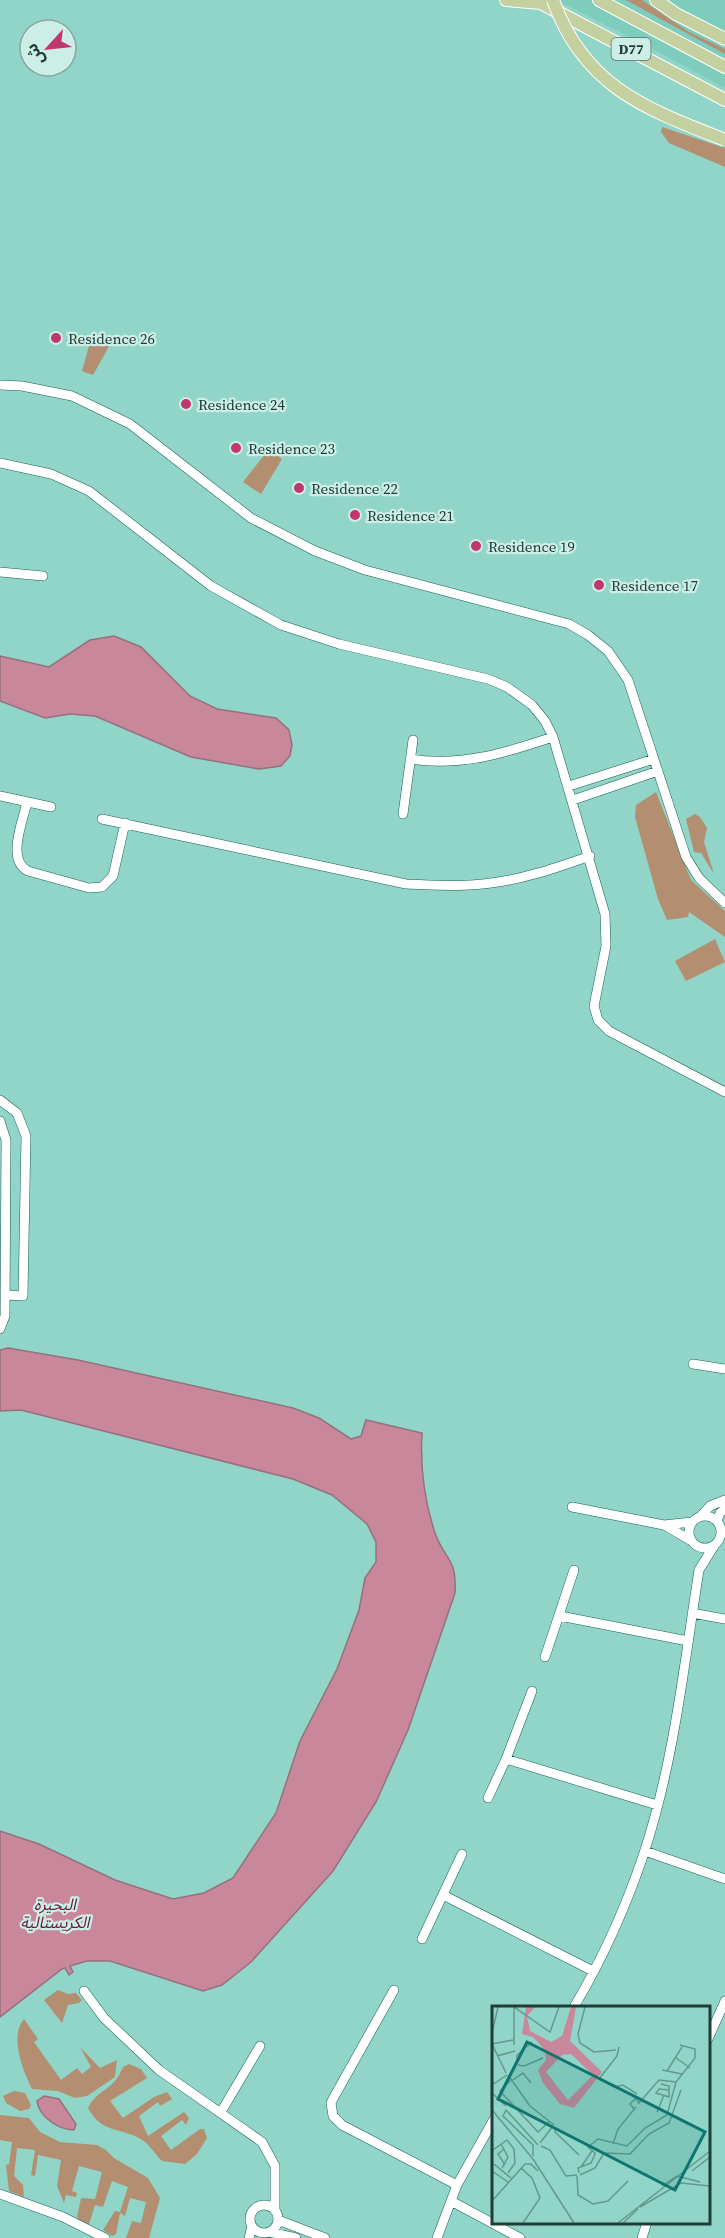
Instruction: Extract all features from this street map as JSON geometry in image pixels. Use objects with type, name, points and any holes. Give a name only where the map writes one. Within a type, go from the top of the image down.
[{"type":"main road","points":[[506,0],[543,1],[562,24],[577,48],[611,85],[653,112],[725,140]]},
{"type":"main road","name":"D77","points":[[599,0],[725,67]]},
{"type":"main road","points":[[656,0],[676,14],[725,39]]},
{"type":"main road","name":"D77","points":[[543,1],[725,100]]},
{"type":"street","points":[[0,385],[22,386],[72,396],[130,423],[244,513],[307,548],[365,570],[547,617],[579,629],[608,651],[624,672],[634,692],[686,856],[703,883],[725,903]]},
{"type":"street","points":[[0,463],[51,474],[89,492],[211,586],[282,625],[339,644],[488,679],[507,687],[538,712],[553,737],[604,904],[607,930],[594,1000],[598,1020],[609,1031],[725,1092]]},
{"type":"street","points":[[0,572],[43,576]]},
{"type":"street","points":[[410,759],[439,762],[482,759],[553,737]]},
{"type":"street","points":[[403,814],[413,740]]},
{"type":"street","points":[[569,786],[654,759]]},
{"type":"street","points":[[573,800],[658,771]]},
{"type":"street","points":[[609,773],[613,786]]},
{"type":"street","points":[[0,796],[51,807]]},
{"type":"street","points":[[27,802],[16,856],[20,866],[28,872],[89,888],[102,887],[111,880],[125,824]]},
{"type":"street","points":[[102,819],[406,884],[457,886],[492,883],[533,874],[590,856]]},
{"type":"street","points":[[0,1100],[17,1113],[26,1136],[23,1296],[6,1295]]},
{"type":"street","points":[[0,1121],[6,1140],[6,1295],[4,1321],[0,1329]]},
{"type":"street","points":[[693,1364],[725,1369]]},
{"type":"street","points":[[575,2006],[616,1926],[645,1851],[657,1805],[699,1570],[688,1531],[696,1519],[710,1506],[725,1500]]},
{"type":"street","points":[[572,1507],[664,1525],[706,1549],[718,1546]]},
{"type":"street","points":[[699,1570],[718,1546],[725,1509]]},
{"type":"street","points":[[664,1525],[707,1516],[721,1526]]},
{"type":"street","points":[[545,1657],[574,1570]]},
{"type":"street","points":[[692,1613],[725,1619]]},
{"type":"street","points":[[560,1616],[688,1641]]},
{"type":"street","points":[[488,1798],[506,1759],[532,1690]]},
{"type":"street","points":[[506,1759],[657,1805]]},
{"type":"street","points":[[645,1851],[725,1879]]},
{"type":"street","points":[[422,1938],[462,1854]]},
{"type":"street","points":[[443,1895],[593,1971]]},
{"type":"street","points":[[394,1990],[331,2103],[333,2116],[342,2125],[457,2185]]},
{"type":"street","points":[[84,1991],[98,2011],[131,2046],[159,2070],[267,2148],[275,2166],[274,2190],[277,2216],[262,2234]]},
{"type":"street","points":[[710,2035],[725,2001]]},
{"type":"street","points":[[220,2112],[260,2046]]},
{"type":"street","points":[[437,2238],[457,2185],[476,2147],[492,2122]]},
{"type":"street","points":[[249,2238],[252,2212],[264,2205],[274,2190]]},
{"type":"street","points":[[0,2194],[63,2217],[105,2238]]},
{"type":"street","points":[[451,2200],[492,2223]]},
{"type":"street","points":[[264,2205],[277,2216],[325,2238]]},
{"type":"street","points":[[493,2223],[520,2238]]},
{"type":"street","points":[[642,2238],[647,2223]]},
{"type":"street","points":[[252,2226],[262,2234],[296,2238]]},
{"type":"shaded area","points":[[556,0],[725,0],[725,88],[640,42]]},
{"type":"shaded area","points":[[626,0],[642,0],[689,32],[725,49],[725,54]]},
{"type":"shaded area","points":[[662,127],[725,148],[725,167],[669,143],[661,132]]},
{"type":"shaded area","points":[[92,335],[112,341],[93,375],[82,371]]},
{"type":"shaded area","points":[[269,449],[282,459],[261,494],[243,482]]},
{"type":"shaded area","points":[[656,792],[691,880],[725,911],[725,937],[689,912],[688,917],[667,920],[658,899],[635,817],[636,805]]},
{"type":"shaded area","points":[[695,814],[700,817],[707,828],[704,842],[714,874],[701,853],[694,852],[686,819]]},
{"type":"shaded area","points":[[715,939],[725,962],[686,981],[675,961]]},
{"type":"shaded area","points":[[58,1990],[68,1994],[76,1993],[82,2000],[79,2003],[68,2005],[62,2023],[44,2000]]},
{"type":"shaded area","points":[[24,2019],[38,2039],[34,2042],[61,2080],[77,2068],[82,2074],[91,2067],[80,2047],[100,2068],[117,2060],[115,2077],[87,2096],[75,2098],[58,2091],[32,2089],[19,2054],[18,2035]]},
{"type":"shaded area","points":[[129,2064],[141,2069],[147,2078],[110,2101],[123,2118],[154,2097],[167,2092],[172,2099],[160,2106],[158,2102],[139,2116],[148,2136],[184,2112],[189,2118],[186,2125],[182,2120],[161,2136],[171,2150],[200,2129],[204,2129],[207,2138],[197,2154],[185,2164],[162,2161],[145,2142],[100,2123],[88,2108],[96,2097],[115,2081],[123,2067]]},
{"type":"shaded area","points":[[14,2091],[25,2093],[31,2105],[29,2109],[20,2111],[6,2103],[3,2096]]},
{"type":"shaded area","points":[[0,2115],[29,2118],[40,2132],[60,2142],[97,2145],[148,2178],[160,2198],[149,2238],[126,2238],[132,2221],[141,2223],[146,2202],[130,2198],[125,2216],[120,2213],[116,2234],[112,2236],[103,2230],[115,2211],[120,2212],[128,2187],[112,2181],[103,2207],[95,2205],[89,2224],[81,2222],[77,2217],[81,2198],[95,2199],[102,2172],[79,2166],[72,2191],[77,2193],[76,2197],[66,2195],[64,2203],[57,2186],[61,2160],[38,2155],[35,2176],[31,2175],[35,2150],[17,2148],[14,2176],[23,2185],[24,2197],[9,2191],[6,2165],[9,2164],[12,2142],[0,2140]]},
{"type":"water","points":[[114,636],[141,647],[190,696],[217,709],[276,718],[289,730],[292,745],[290,756],[281,766],[259,769],[191,757],[95,716],[70,714],[45,718],[0,701],[0,656],[49,667],[90,640]]},
{"type":"water","name":"البحيرة الكريستالية","points":[[8,1348],[78,1360],[293,1408],[319,1418],[351,1439],[361,1436],[366,1420],[422,1433],[422,1471],[428,1508],[435,1533],[454,1572],[455,1593],[408,1730],[376,1802],[333,1871],[251,1962],[222,1985],[203,1991],[110,1961],[87,1961],[70,1966],[73,1972],[69,1975],[65,1968],[62,1969],[0,2017],[0,1831],[39,1844],[115,1880],[173,1899],[204,1893],[233,1878],[276,1813],[300,1741],[337,1669],[359,1610],[365,1578],[376,1562],[376,1542],[367,1524],[332,1495],[293,1479],[21,1410],[0,1411],[0,1350]]},
{"type":"water","points":[[44,2096],[59,2099],[76,2124],[74,2130],[62,2128],[46,2117],[37,2101]]},
{"type":"place","name":"Residence 26","points":[[56,338]]},
{"type":"place","name":"Residence 24","points":[[186,404]]},
{"type":"place","name":"Residence 23","points":[[236,448]]},
{"type":"place","name":"Residence 22","points":[[299,488]]},
{"type":"place","name":"Residence 21","points":[[355,515]]},
{"type":"place","name":"Residence 19","points":[[476,546]]},
{"type":"place","name":"Residence 17","points":[[599,585]]}]
